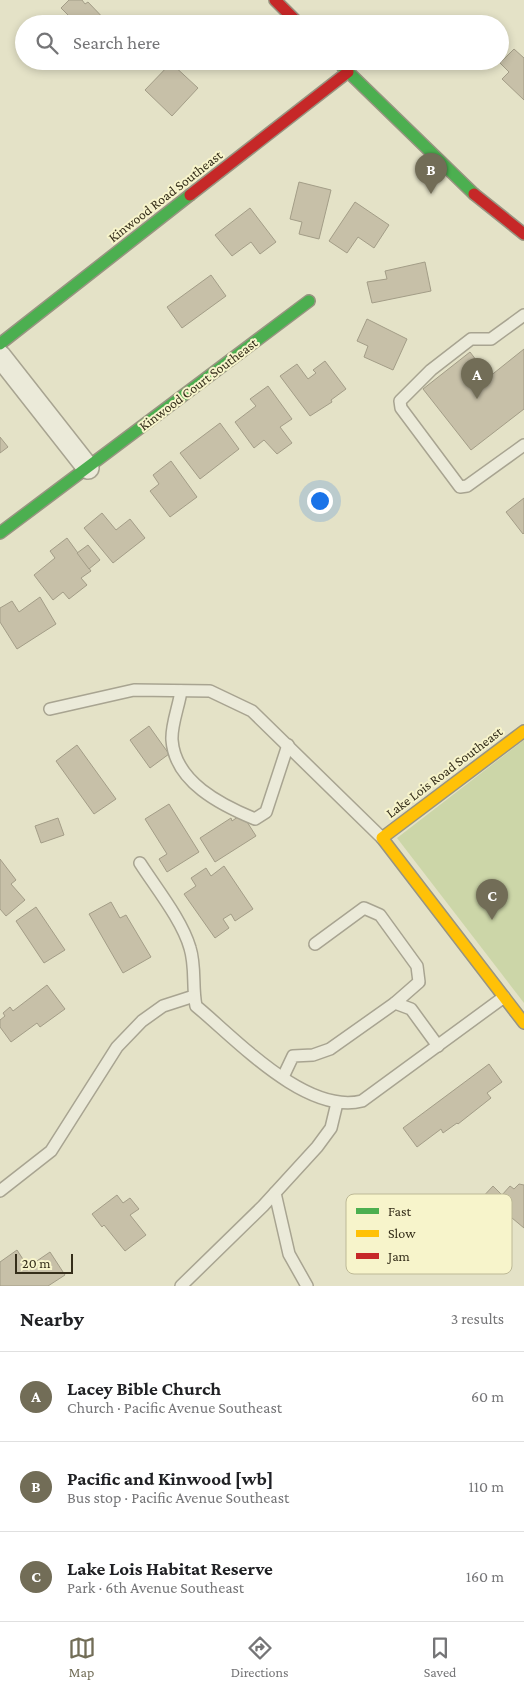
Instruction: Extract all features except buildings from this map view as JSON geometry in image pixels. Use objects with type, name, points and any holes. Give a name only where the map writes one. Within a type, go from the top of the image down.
[{"type":"street","points":[[278,1],[291,15]]},
{"type":"street","points":[[348,72],[468,189],[524,234]]},
{"type":"street","name":"Kinwood Road Southeast","points":[[0,344],[348,72]]},
{"type":"street","name":"Kinwood Court Southeast","points":[[0,533],[309,301]]},
{"type":"street","points":[[0,356],[88,468]]},
{"type":"street","name":"Lake Lois Road Southeast","points":[[382,838],[524,731]]},
{"type":"street","points":[[382,838],[524,1024]]},
{"type":"lane","points":[[524,316],[491,339],[471,339],[431,370],[400,401],[400,408],[460,487],[467,486],[524,445]]},
{"type":"lane","points":[[50,709],[134,690],[210,691],[252,711],[382,838]]},
{"type":"lane","points":[[181,691],[172,740],[186,778],[226,807],[255,819],[266,812],[288,746]]},
{"type":"lane","points":[[140,863],[189,945],[194,964],[194,996],[196,1006],[302,1091],[337,1103],[351,1104],[362,1101],[504,997]]},
{"type":"lane","points":[[283,1077],[293,1056],[313,1056],[330,1049],[395,1003],[419,982],[417,966],[380,915],[364,908],[315,944]]},
{"type":"lane","points":[[0,1190],[51,1151],[117,1047],[142,1021],[163,1006],[194,996]]},
{"type":"lane","points":[[395,1003],[411,1009],[438,1046]]},
{"type":"lane","points":[[181,1286],[275,1193],[317,1147],[331,1128],[337,1103]]},
{"type":"lane","points":[[275,1193],[289,1254],[307,1286]]},
{"type":"green space","points":[[524,740],[524,1003],[397,838]]},
{"type":"traffic: fast","points":[[346,70],[474,194]]},
{"type":"traffic: fast","points":[[0,344],[190,195]]},
{"type":"traffic: fast","points":[[0,533],[309,301]]},
{"type":"traffic: slow","points":[[524,731],[382,838],[524,1023]]},
{"type":"traffic: jam","points":[[275,0],[290,15]]},
{"type":"traffic: jam","points":[[190,195],[348,72]]},
{"type":"traffic: jam","points":[[474,194],[524,234]]},
{"type":"place","name":"Pacific and Kinwood [wb]","points":[[431,194]]},
{"type":"place","name":"Lacey Bible Church","points":[[477,399]]},
{"type":"place","name":"Lake Lois Habitat Reserve","points":[[492,920]]}]
